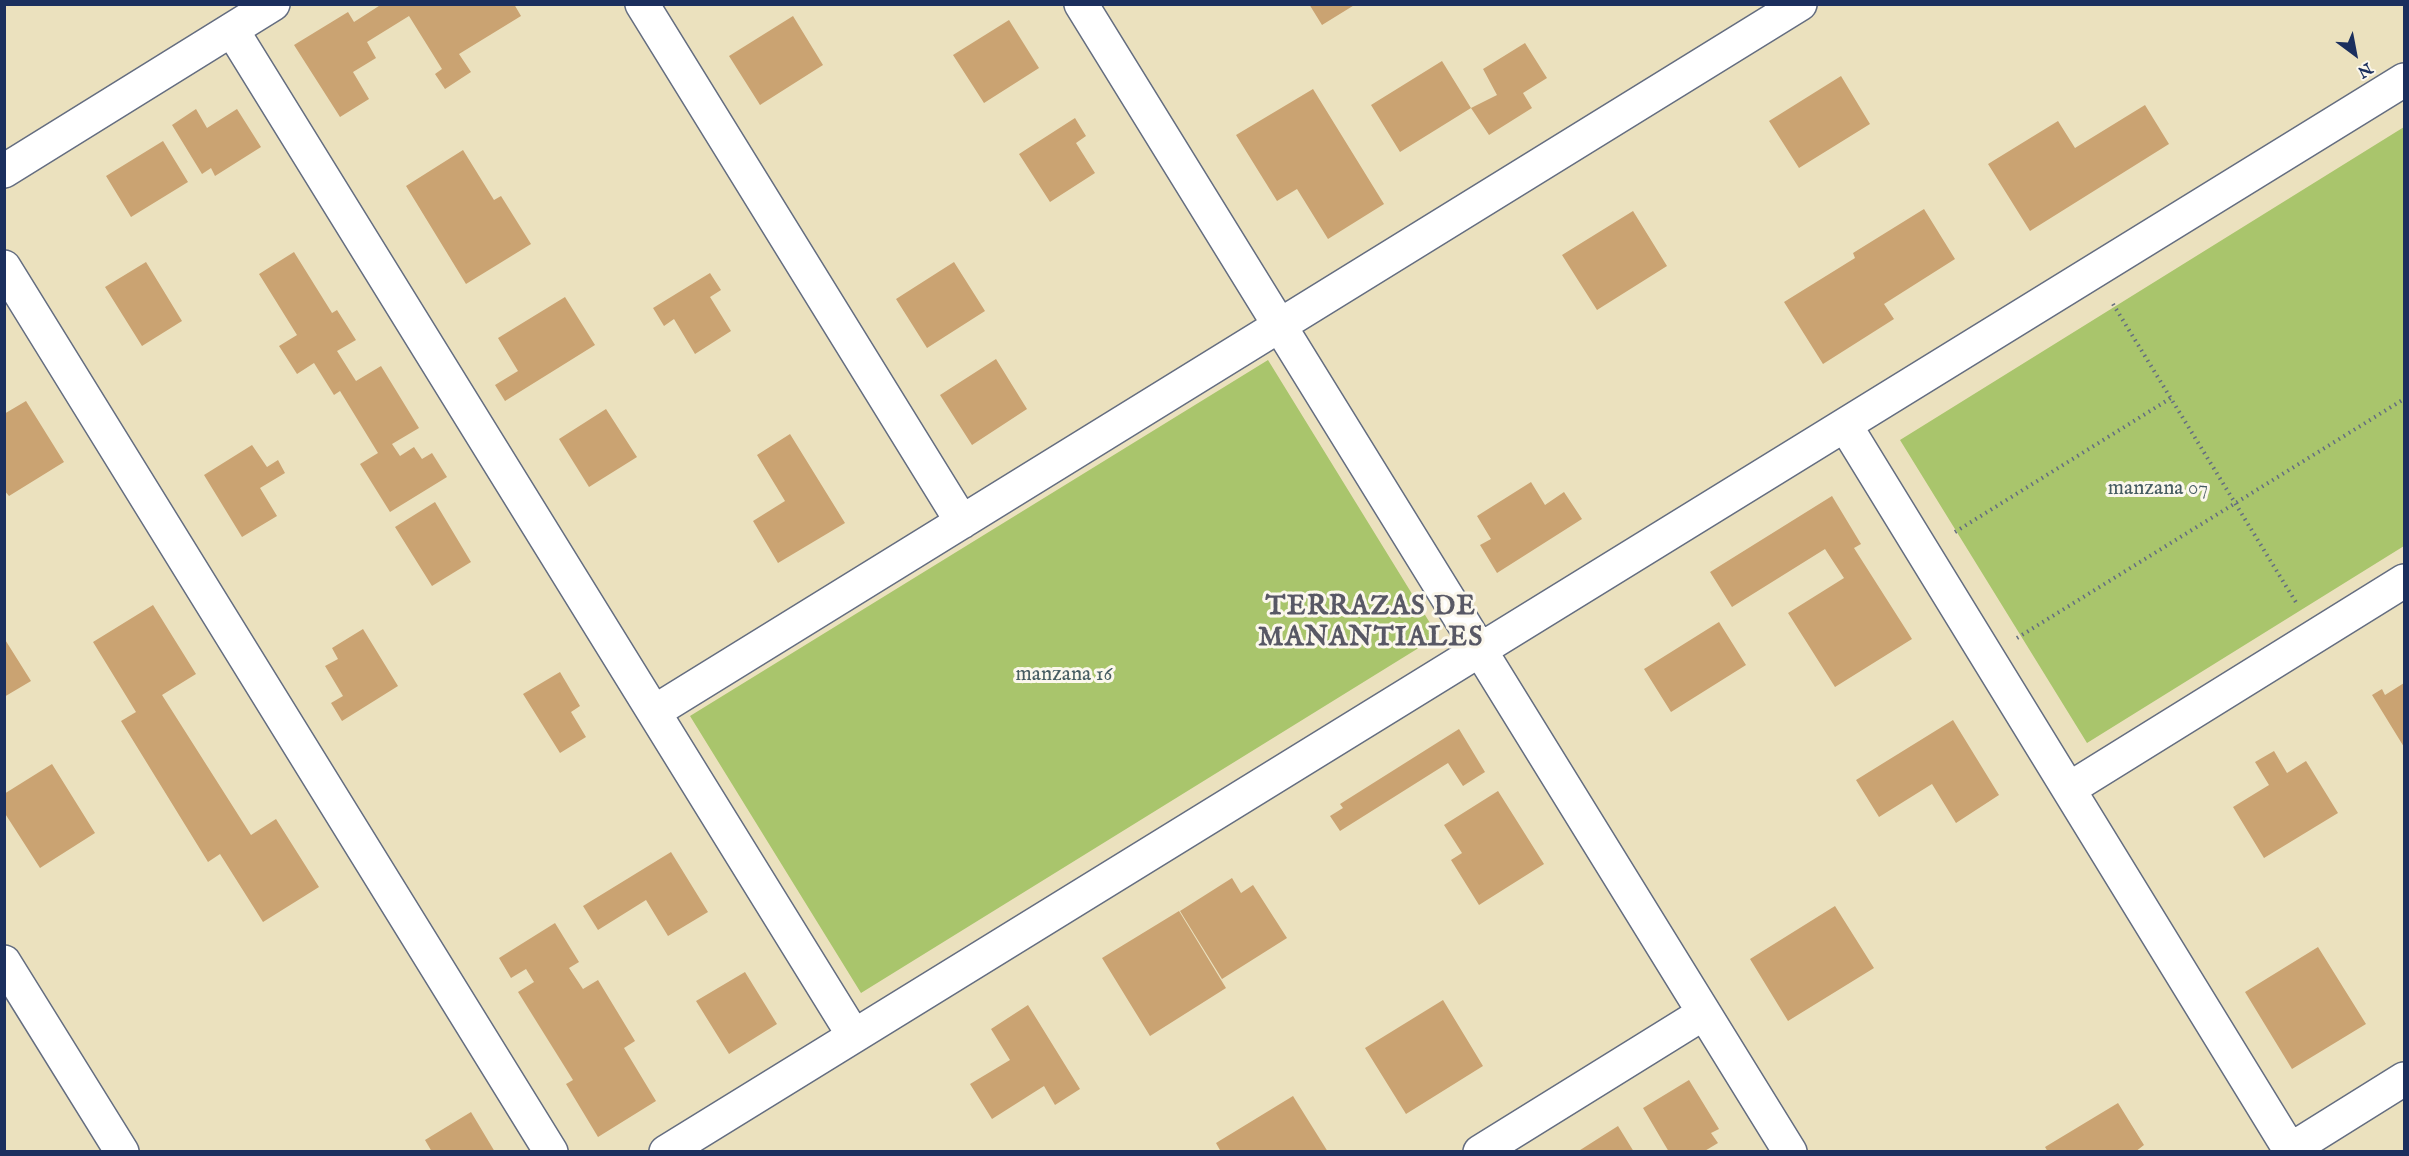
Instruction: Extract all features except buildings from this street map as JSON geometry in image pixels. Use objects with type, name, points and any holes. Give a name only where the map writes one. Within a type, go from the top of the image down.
[{"type":"street","points":[[4,171],[273,4]]},
{"type":"street","points":[[642,4],[962,522]]},
{"type":"street","points":[[1081,4],[1790,1152]]},
{"type":"street","points":[[654,712],[1800,4]]},
{"type":"street","points":[[232,30],[854,1036]]},
{"type":"street","points":[[666,1152],[2404,80]]},
{"type":"street","points":[[4,267],[551,1152]]},
{"type":"street","points":[[1845,425],[2289,1151],[2404,1079]]},
{"type":"street","points":[[2069,789],[2404,581]]},
{"type":"street","points":[[4,962],[122,1152]]},
{"type":"street","points":[[1480,1152],[1704,1013]]},
{"type":"path","points":[[2094,272],[2317,635]]},
{"type":"path","points":[[1923,552],[2171,398]]},
{"type":"path","points":[[1987,656],[2404,399]]},
{"type":"green space","name":"manzana 07","points":[[2404,127],[2404,546],[2087,743],[1900,440]]},
{"type":"green space","name":"manzana 16","points":[[1268,360],[1438,636],[861,993],[690,716]]},
{"type":"district","name":"TERRAZAS DE MANANTIALES","points":[[1371,624]]}]
